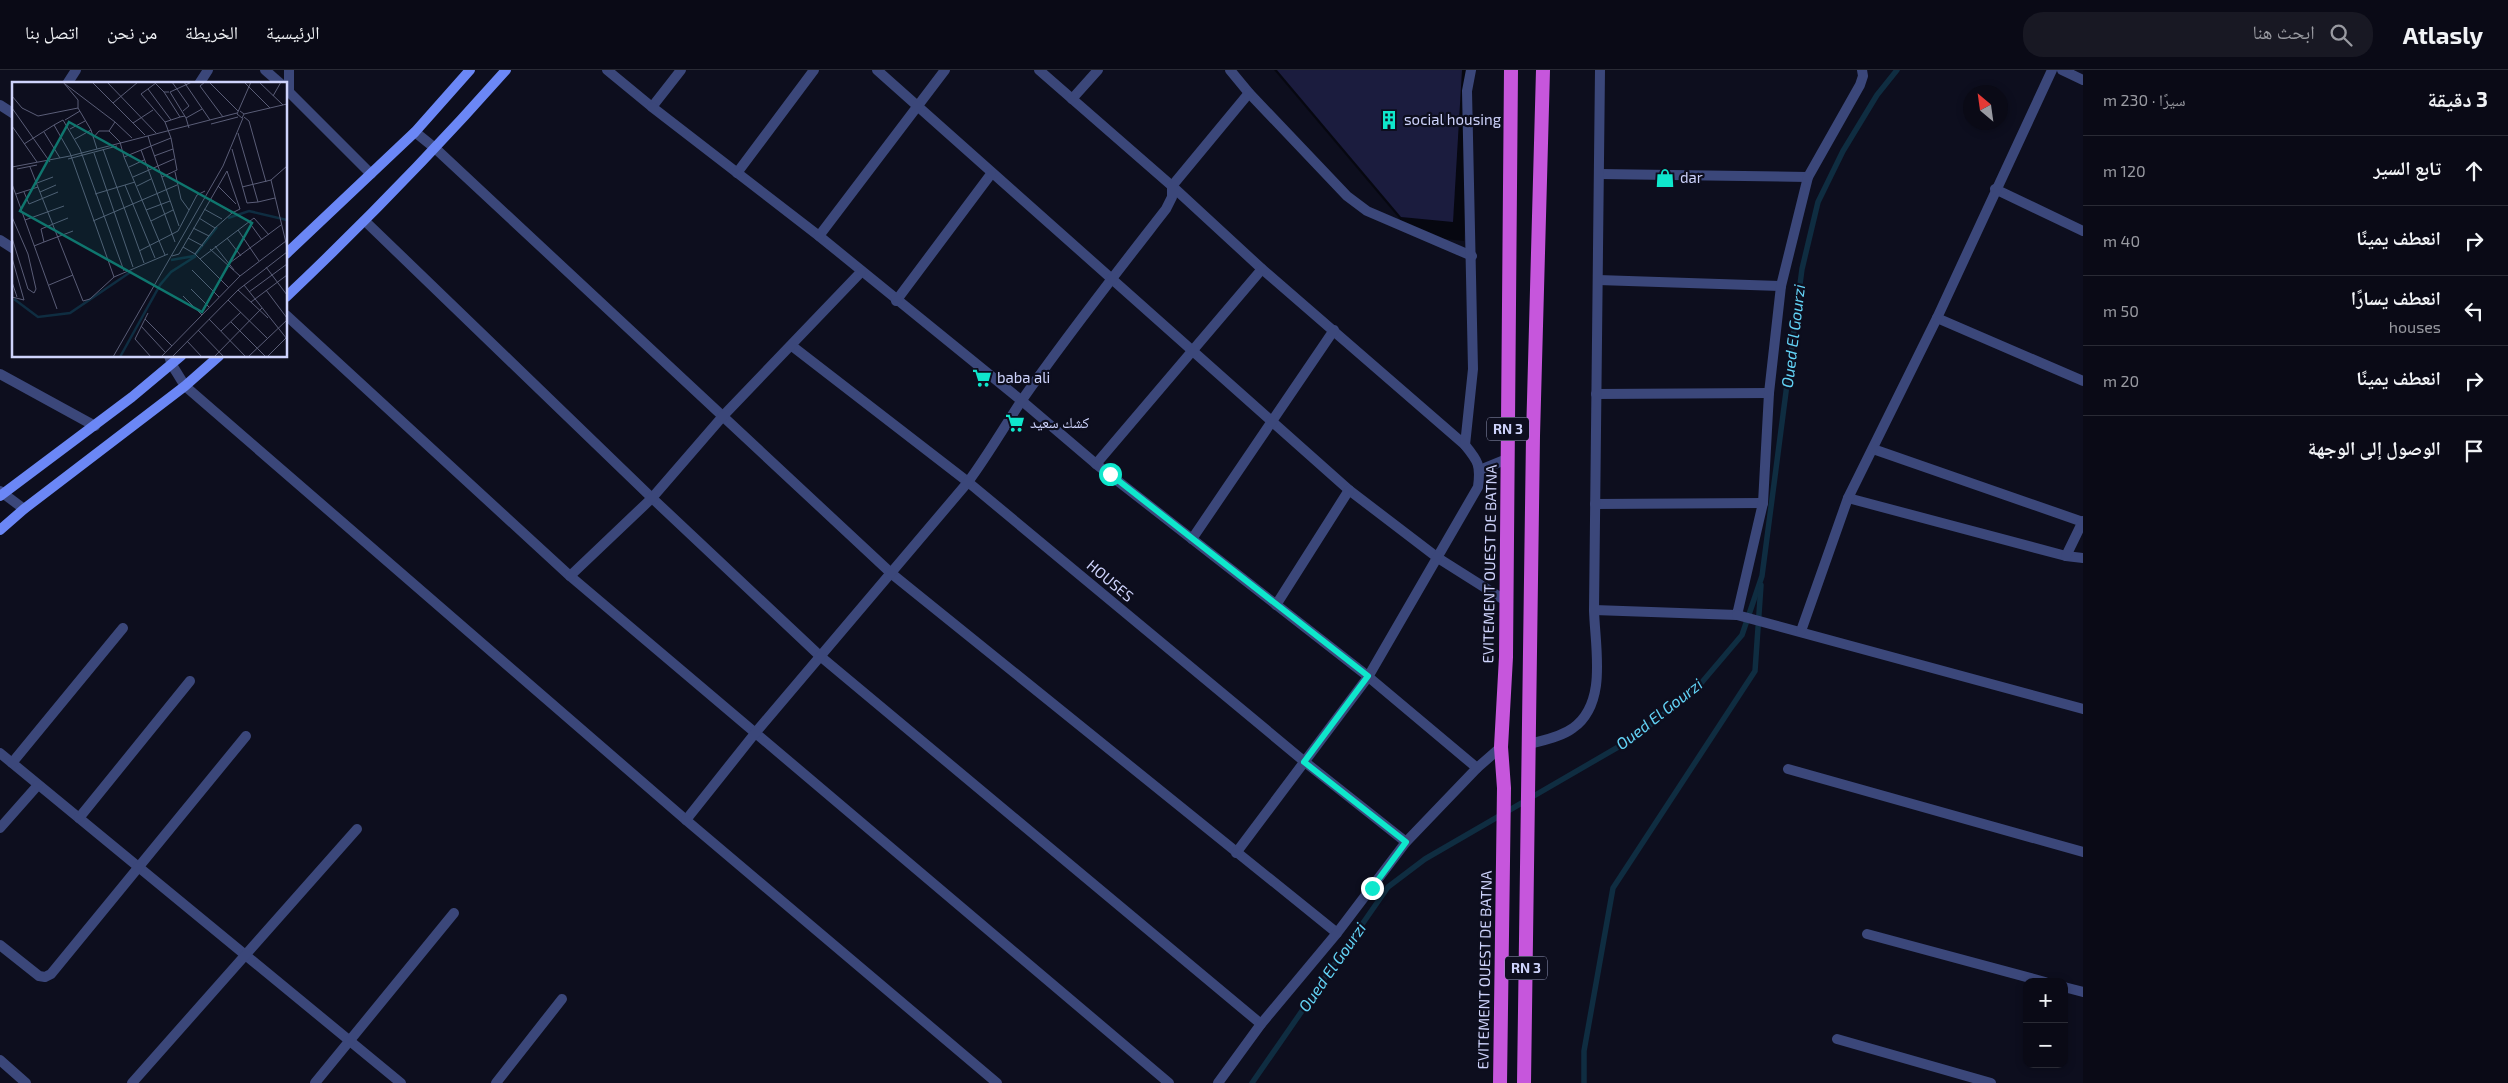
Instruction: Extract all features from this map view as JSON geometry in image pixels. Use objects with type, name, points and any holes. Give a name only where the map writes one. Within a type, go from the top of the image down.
[{"type":"highway","name":"EVITEMENT OUEST DE BATNA","points":[[1500,1083],[1504,788],[1501,747],[1506,657],[1510,70]]},
{"type":"highway","name":"RN 3","points":[[1524,1083],[1533,436],[1543,70]]},
{"type":"main road","points":[[288,252],[415,132],[470,70]]},
{"type":"main road","points":[[288,295],[366,222],[436,149],[506,70]]},
{"type":"main road","points":[[0,530],[24,509],[185,386],[217,358]]},
{"type":"main road","points":[[1,493],[95,426],[170,361]]},
{"type":"street","points":[[68,82],[76,70]]},
{"type":"street","points":[[200,82],[208,70]]},
{"type":"street","points":[[265,70],[279,82]]},
{"type":"street","points":[[289,70],[288,90],[371,174]]},
{"type":"street","points":[[607,70],[819,236],[1022,401],[1096,464],[1368,676],[1477,768]]},
{"type":"street","points":[[652,107],[681,70]]},
{"type":"street","points":[[737,173],[814,70]]},
{"type":"street","points":[[876,70],[1349,490],[1438,558],[1506,601]]},
{"type":"street","points":[[819,236],[945,70]]},
{"type":"street","points":[[1039,70],[1172,186],[1262,269],[1465,445],[1477,460],[1480,470],[1478,487],[1368,676],[1236,852]]},
{"type":"street","points":[[1072,99],[1098,70]]},
{"type":"street","points":[[1230,70],[1249,93],[1347,196],[1367,211],[1472,256]]},
{"type":"street","points":[[1465,445],[1473,369],[1468,90],[1471,70]]},
{"type":"street","points":[[1530,744],[1559,736],[1572,729],[1592,708],[1597,684],[1594,610],[1600,70]]},
{"type":"street","points":[[1801,631],[1848,498],[1937,318],[2052,70]]},
{"type":"street","points":[[2062,70],[2083,80]]},
{"type":"street","points":[[1742,616],[1763,503],[1769,393],[1780,286],[1808,177],[1865,72]]},
{"type":"street","points":[[686,820],[756,732],[892,574],[968,482],[1022,401],[1166,208],[1172,197],[1172,186],[1249,93]]},
{"type":"street","points":[[0,105],[12,113]]},
{"type":"street","points":[[415,132],[436,149],[892,574],[1337,933]]},
{"type":"street","points":[[896,300],[991,174]]},
{"type":"street","points":[[1599,174],[1808,177]]},
{"type":"street","points":[[1996,189],[2083,231]]},
{"type":"street","points":[[366,222],[652,498],[820,656],[1261,1024]]},
{"type":"street","points":[[0,240],[12,248]]},
{"type":"street","points":[[1096,464],[1262,269]]},
{"type":"street","points":[[570,576],[652,498],[723,416],[862,272]]},
{"type":"street","points":[[1598,280],[1780,286]]},
{"type":"street","points":[[288,317],[570,576],[1169,1083]]},
{"type":"street","points":[[1937,318],[2083,381]]},
{"type":"street","points":[[1192,539],[1334,330]]},
{"type":"street","name":"HOUSES","points":[[792,346],[968,482],[1304,762],[1406,842]]},
{"type":"street","points":[[170,361],[185,386],[686,820],[997,1083]]},
{"type":"street","points":[[0,374],[95,426]]},
{"type":"street","points":[[1596,394],[1769,393]]},
{"type":"street","points":[[1873,449],[2083,522],[2066,556]]},
{"type":"street","points":[[1480,470],[1508,459]]},
{"type":"street","points":[[1276,605],[1349,490]]},
{"type":"street","points":[[1,493],[24,509]]},
{"type":"street","points":[[1848,498],[2066,556],[2083,558]]},
{"type":"street","points":[[1595,504],[1763,503]]},
{"type":"street","points":[[1594,610],[1742,616],[2083,709]]},
{"type":"street","points":[[12,763],[123,628]]},
{"type":"street","points":[[79,818],[190,681]]},
{"type":"street","points":[[0,945],[39,976],[45,977],[51,974],[246,736]]},
{"type":"street","points":[[1218,1083],[1261,1024],[1337,933],[1406,842],[1477,768],[1501,747]]},
{"type":"street","points":[[0,753],[400,1083]]},
{"type":"street","points":[[1788,770],[2083,852]]},
{"type":"street","points":[[0,828],[38,784]]},
{"type":"street","points":[[132,1083],[358,829]]},
{"type":"street","points":[[315,1083],[348,1040],[454,913]]},
{"type":"street","points":[[1867,934],[2030,978]]},
{"type":"street","points":[[2068,988],[2083,992]]},
{"type":"street","points":[[496,1083],[562,999]]},
{"type":"street","points":[[1837,1039],[1991,1083]]},
{"type":"street","points":[[0,1060],[26,1083]]},
{"type":"building","name":"social housing","points":[[1277,70],[1462,70],[1453,222],[1401,217]]},
{"type":"waterway","name":"Oued El Gourzi","points":[[1252,1083],[1388,887],[1425,859],[1632,739],[1697,688],[1742,635],[1762,576],[1802,269],[1818,202],[1843,151],[1877,95],[1897,70]]},
{"type":"waterway","points":[[1584,1083],[1584,1051],[1613,888],[1755,671],[1761,585]]},
{"type":"place","name":"social housing","points":[[1389,120]]},
{"type":"place","name":"dar","points":[[1665,178]]},
{"type":"place","name":"baba ali","points":[[982,378]]},
{"type":"place","name":"كشك سعيد","points":[[1015,423]]},
{"type":"route","points":[[1110,474],[1368,676],[1304,762],[1406,842],[1372,888]]}]
